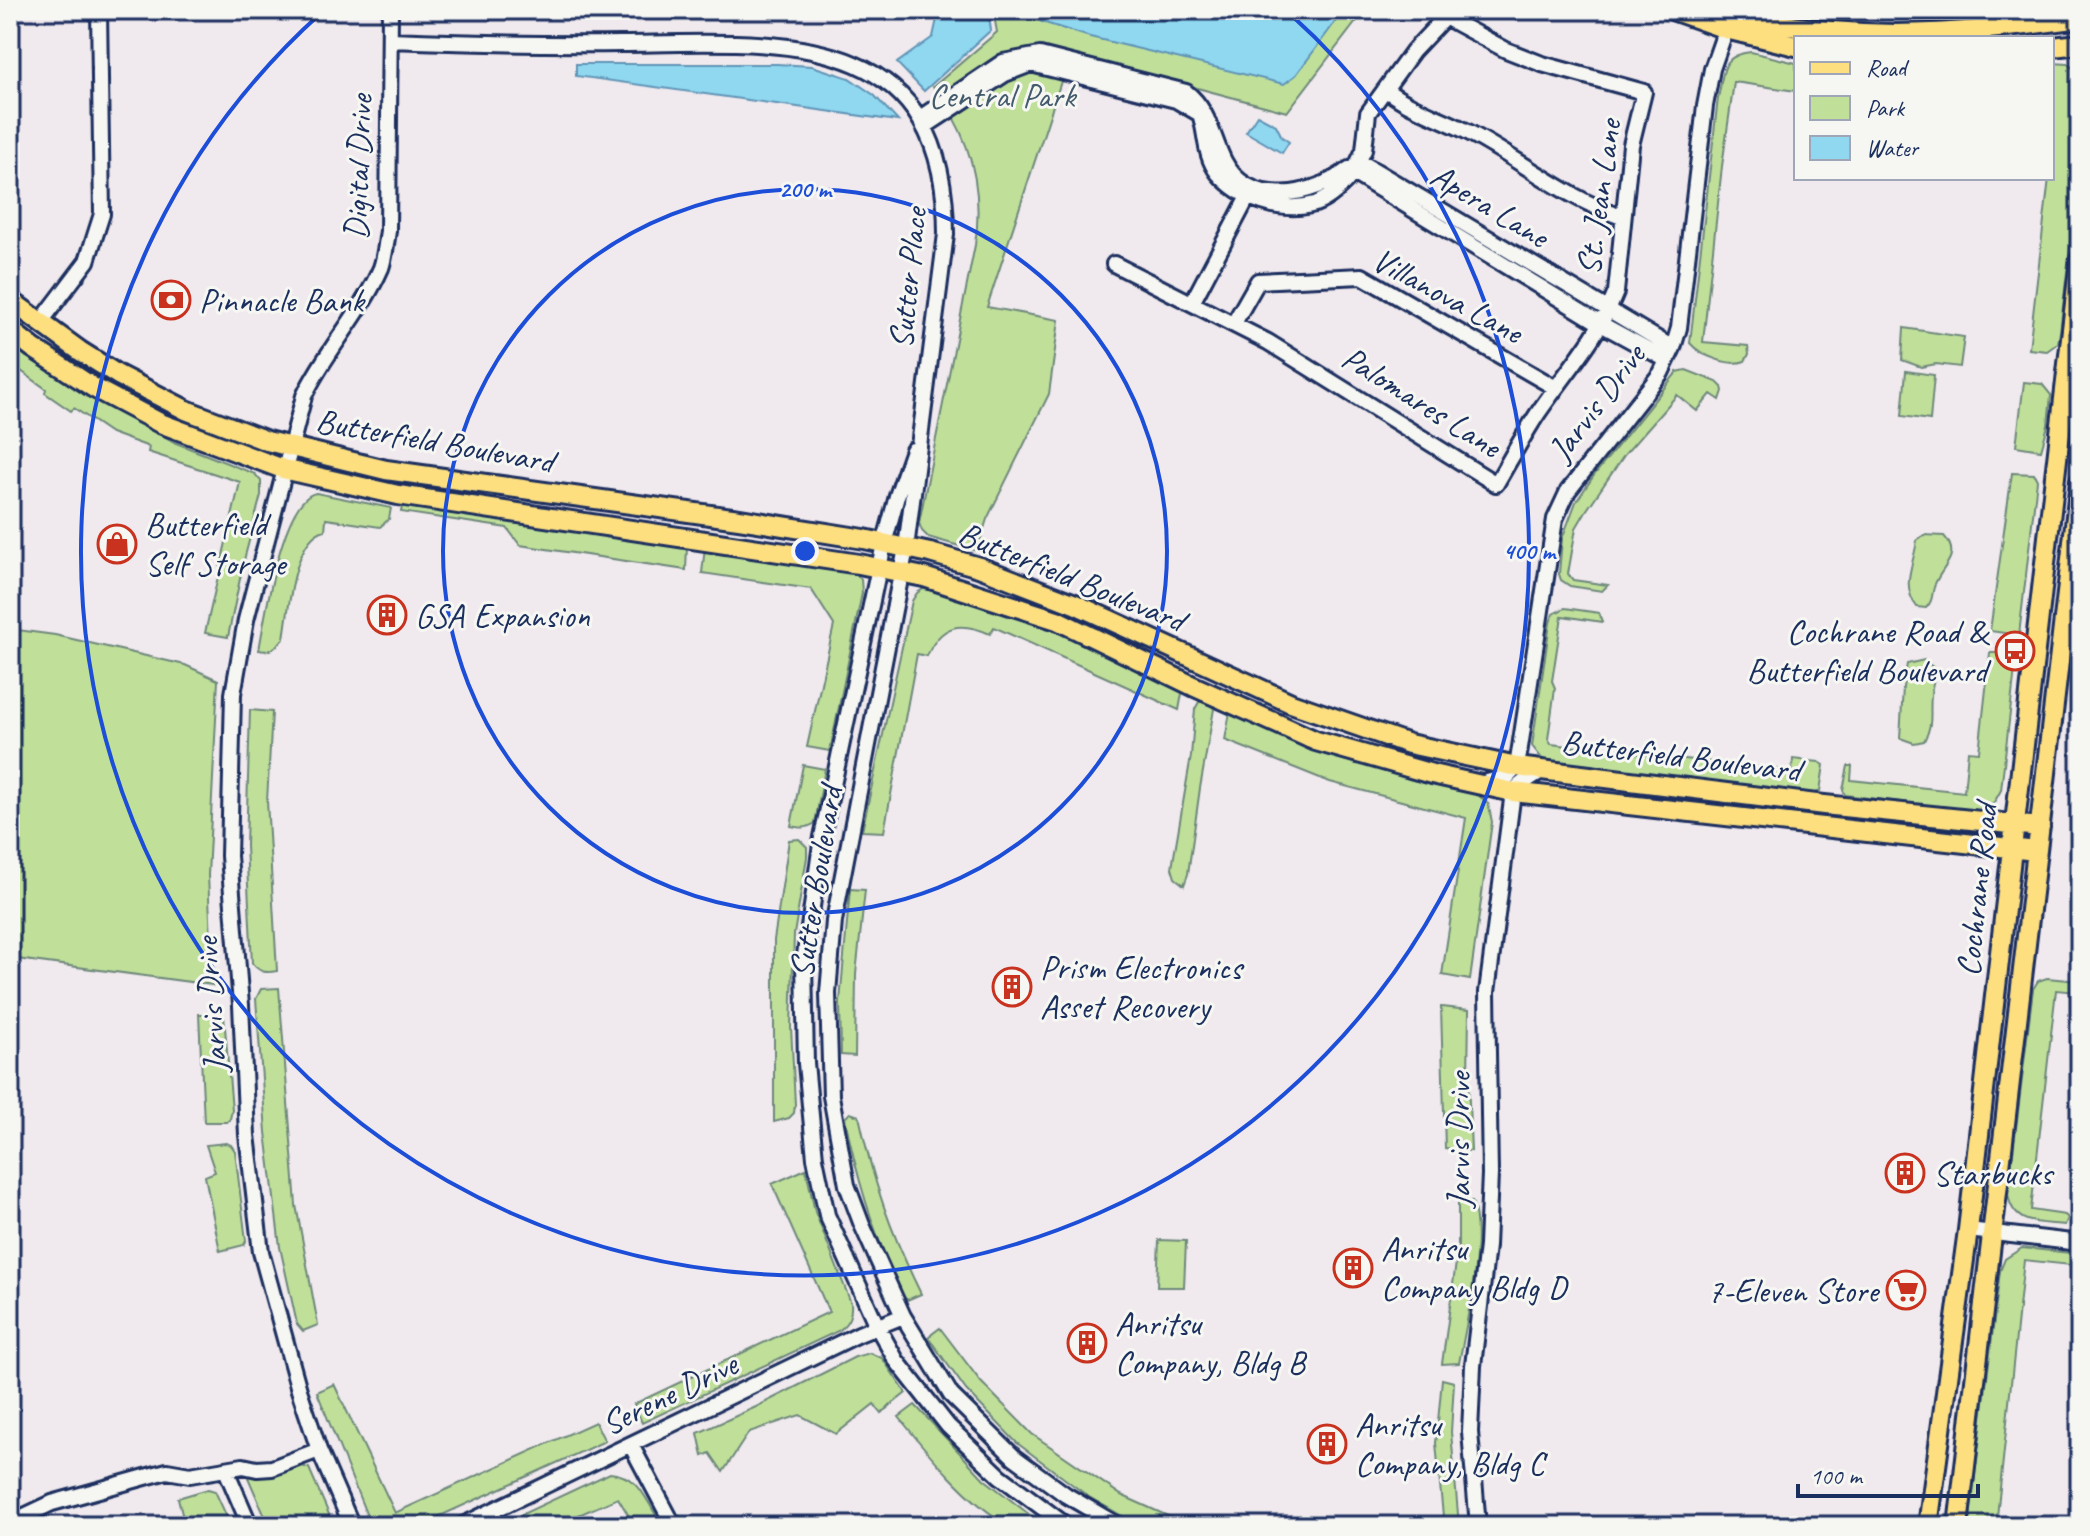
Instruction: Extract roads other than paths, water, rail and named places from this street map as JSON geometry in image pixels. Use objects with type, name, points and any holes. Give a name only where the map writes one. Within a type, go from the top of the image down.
[{"type":"main road","points":[[1672,10],[1726,29],[1794,46]]},
{"type":"main road","points":[[1713,10],[1795,28],[1904,36],[1973,32],[2080,18]]},
{"type":"main road","points":[[2054,47],[2080,44]]},
{"type":"main road","name":"Cochrane Road","points":[[1928,1526],[1968,1230],[2011,849],[2073,383],[2080,260]]},
{"type":"main road","name":"Butterfield Boulevard","points":[[10,300],[118,375],[186,410],[267,441],[386,470],[739,519],[906,548],[979,567],[1075,604],[1291,703],[1409,744],[1517,767],[2040,827]]},
{"type":"main road","name":"Butterfield Boulevard","points":[[10,330],[94,388],[160,423],[283,469],[398,495],[901,573],[1000,600],[1057,620],[1316,741],[1397,765],[1513,792],[2036,851]]},
{"type":"main road","name":"Cochrane Road","points":[[1958,1526],[2080,482]]},
{"type":"street","points":[[40,323],[87,261],[102,214],[99,10]]},
{"type":"street","name":"Digital Drive","points":[[283,469],[304,396],[315,373],[351,321],[382,265],[388,231],[390,10]]},
{"type":"street","name":"St. Jean Lane","points":[[1356,167],[1364,150],[1368,113],[1413,51],[1445,17],[1506,50],[1542,64],[1644,92],[1631,145],[1616,292],[1604,318]]},
{"type":"street","name":"Jarvis Drive","points":[[1517,767],[1555,519],[1568,491],[1661,373],[1679,328],[1708,88],[1726,29]]},
{"type":"street","name":"Sutter Place","points":[[390,40],[520,45],[737,43],[793,46],[845,59],[873,71],[898,92],[922,122],[946,195],[946,234],[901,573]]},
{"type":"street","points":[[922,122],[1005,74],[1031,64],[1176,100],[1200,114],[1206,132],[1206,148],[1218,172],[1250,192],[1288,194],[1311,190],[1356,167]]},
{"type":"street","points":[[1386,90],[1398,99],[1471,133],[1596,209],[1622,217]]},
{"type":"street","name":"Apera Lane","points":[[1356,167],[1604,318],[1670,354]]},
{"type":"street","points":[[1192,303],[1250,192]]},
{"type":"street","name":"Palomares Lane","points":[[1114,264],[1234,323],[1330,379],[1496,484],[1604,318]]},
{"type":"street","name":"Villanova Lane","points":[[1234,323],[1258,281],[1362,276],[1556,388]]},
{"type":"street","name":"Sutter Place","points":[[879,568],[897,496],[921,427]]},
{"type":"street","name":"Jarvis Drive","points":[[283,469],[246,620],[233,694],[229,856],[247,1135],[261,1252],[299,1390],[319,1450],[352,1526]]},
{"type":"street","name":"Sutter Boulevard","points":[[879,568],[822,837],[804,962],[809,1121],[820,1185],[827,1215],[877,1326],[896,1360],[948,1426],[1000,1476],[1067,1526]]},
{"type":"street","name":"Sutter Boulevard","points":[[901,573],[834,921],[828,993],[831,1096],[847,1185],[903,1316],[951,1395],[1014,1457],[1056,1488],[1119,1526]]},
{"type":"street","points":[[1479,784],[1507,777],[1517,767]]},
{"type":"street","points":[[1513,792],[1542,770]]},
{"type":"street","name":"Jarvis Drive","points":[[1478,1526],[1470,1432],[1473,1366],[1487,1246],[1490,1174],[1487,992],[1513,792]]},
{"type":"street","points":[[1968,1230],[2080,1243]]},
{"type":"street","name":"Serene Drive","points":[[461,1526],[903,1316]]},
{"type":"street","points":[[631,1445],[674,1526]]},
{"type":"street","points":[[12,1526],[18,1519],[52,1503],[167,1471],[190,1475],[243,1466],[272,1468],[319,1450]]},
{"type":"street","points":[[226,1470],[250,1526]]},
{"type":"water","points":[[939,10],[988,10],[991,30],[924,91],[897,63],[933,37]]},
{"type":"water","points":[[1021,10],[1344,10],[1296,75],[1284,84],[1090,37],[1042,22]]},
{"type":"water","points":[[576,64],[812,66],[849,78],[874,95],[898,121],[576,76]]},
{"type":"water","points":[[1257,115],[1276,125],[1282,137],[1289,142],[1282,153],[1246,132]]},
{"type":"place","name":"Pinnacle Bank","points":[[171,300]]},
{"type":"place","name":"Butterfield Self Storage","points":[[117,544]]},
{"type":"place","name":"GSA Expansion","points":[[387,615]]},
{"type":"place","name":"Cochrane Road & Butterfield Boulevard","points":[[2015,651]]},
{"type":"place","name":"Prism Electronics Asset Recovery","points":[[1012,987]]},
{"type":"place","name":"Starbucks","points":[[1905,1173]]},
{"type":"place","name":"Anritsu Company Bldg D","points":[[1353,1268]]},
{"type":"place","name":"7-Eleven Store","points":[[1906,1290]]},
{"type":"place","name":"Anritsu Company, Bldg B","points":[[1087,1343]]},
{"type":"place","name":"Anritsu Company, Bldg C","points":[[1327,1444]]},
{"type":"park label","name":"Central Park","points":[[1002,95]]}]
